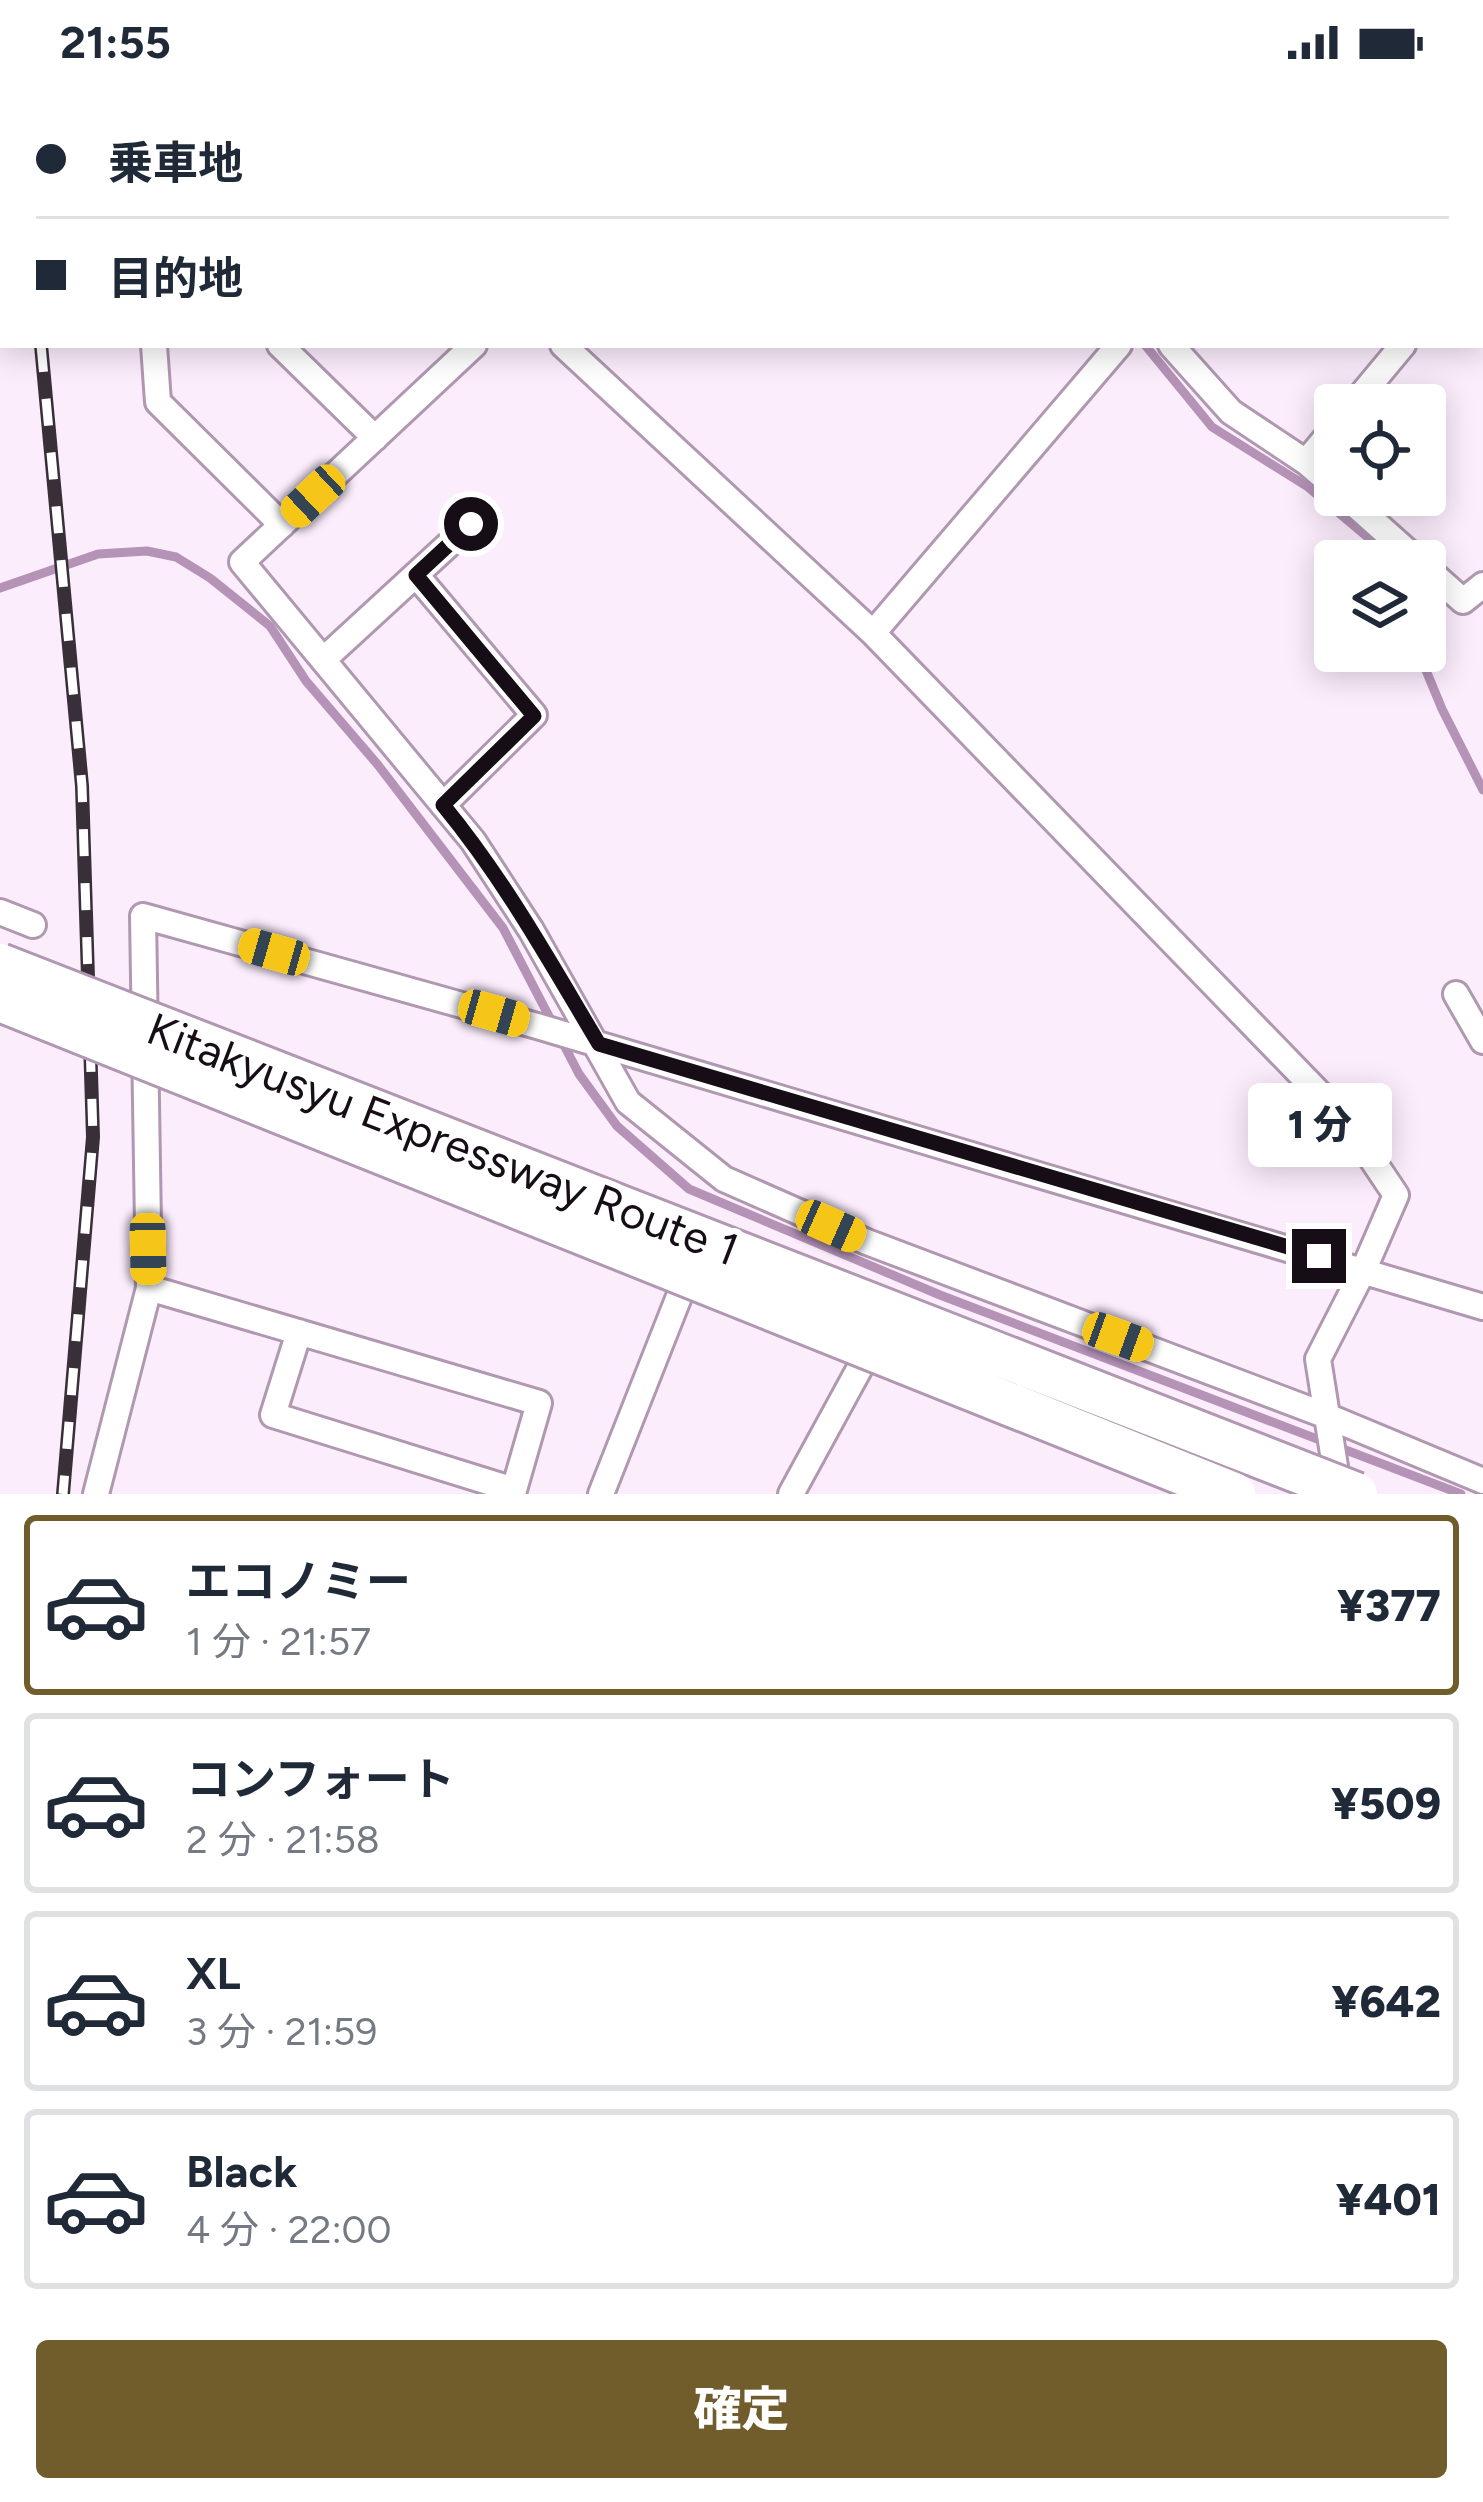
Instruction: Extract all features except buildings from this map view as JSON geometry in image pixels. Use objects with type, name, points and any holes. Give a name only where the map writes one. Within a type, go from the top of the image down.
[{"type":"highway","name":"Kitakyusyu Expressway Route 1","points":[[0,965],[1356,1494]]},
{"type":"highway","name":"Kitakyusyu Expressway Route 1","points":[[0,1000],[1234,1494]]},
{"type":"street","points":[[154,348],[158,402],[281,525]]},
{"type":"street","points":[[283,348],[375,438]]},
{"type":"street","points":[[470,348],[242,562],[473,841],[599,1044],[628,1102],[724,1178],[867,1242],[1327,1416],[1483,1481]]},
{"type":"street","points":[[566,348],[873,633],[1347,1122],[1396,1195],[1318,1359],[1337,1480],[1345,1494]]},
{"type":"street","points":[[873,633],[1116,348]]},
{"type":"street","points":[[1175,348],[1231,412],[1314,468]]},
{"type":"street","points":[[1370,384],[1400,348]]},
{"type":"street","points":[[1306,461],[1314,452]]},
{"type":"street","points":[[1367,516],[1394,540]]},
{"type":"street","points":[[323,659],[471,524]]},
{"type":"street","points":[[416,575],[534,716],[443,805]]},
{"type":"street","points":[[1446,587],[1462,601],[1483,585]]},
{"type":"street","points":[[0,912],[34,925]]},
{"type":"street","points":[[96,1494],[148,1288],[143,916],[599,1044],[1483,1306]]},
{"type":"street","points":[[1456,994],[1483,1041]]},
{"type":"street","points":[[601,1494],[686,1279]]},
{"type":"street","points":[[148,1288],[299,1332],[539,1402],[514,1490],[273,1415],[299,1332]]},
{"type":"street","points":[[790,1494],[869,1351]]},
{"type":"waterway","points":[[1147,348],[1212,427],[1308,487],[1371,540]]},
{"type":"waterway","points":[[0,588],[98,554],[147,551],[176,557],[270,626],[306,681],[378,765],[503,928],[579,1074],[617,1126],[689,1189],[940,1295],[1461,1494]]},
{"type":"waterway","points":[[1427,672],[1483,790]]},
{"type":"railway","points":[[41,348],[82,786],[93,1137],[63,1494]]},
{"type":"route","points":[[471,524],[416,575],[534,716],[443,805],[473,841],[599,1044],[1319,1256]]}]
